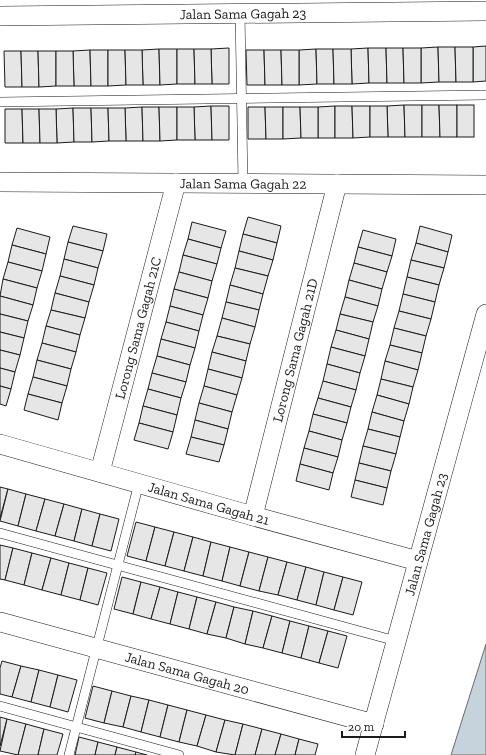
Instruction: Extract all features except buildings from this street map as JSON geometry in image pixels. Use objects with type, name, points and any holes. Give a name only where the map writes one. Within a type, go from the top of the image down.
[{"type":"street","name":"Jalan Sama Gagah 23","points":[[0,16],[486,11]]},
{"type":"street","name":"Jalan Sama Gagah 22","points":[[1,185],[176,183],[486,185]]},
{"type":"street","name":"Lorong Sama Gagah 21C","points":[[100,472],[176,183]]},
{"type":"street","name":"Lorong Sama Gagah 21D","points":[[253,516],[337,184]]},
{"type":"street","name":"Jalan Sama Gagah 23","points":[[365,755],[486,314]]},
{"type":"street","name":"Jalan Sama Gagah 21","points":[[0,444],[418,561]]},
{"type":"street","name":"Jalan Sama Gagah 20","points":[[0,622],[374,724]]},
{"type":"lane","points":[[240,13],[243,183]]},
{"type":"lane","points":[[0,102],[486,95]]},
{"type":"lane","points":[[69,755],[139,483]]},
{"type":"lane","points":[[0,533],[396,641]]},
{"type":"lane","points":[[0,706],[179,755]]},
{"type":"shaded area","points":[[486,644],[486,755],[451,755]]}]
